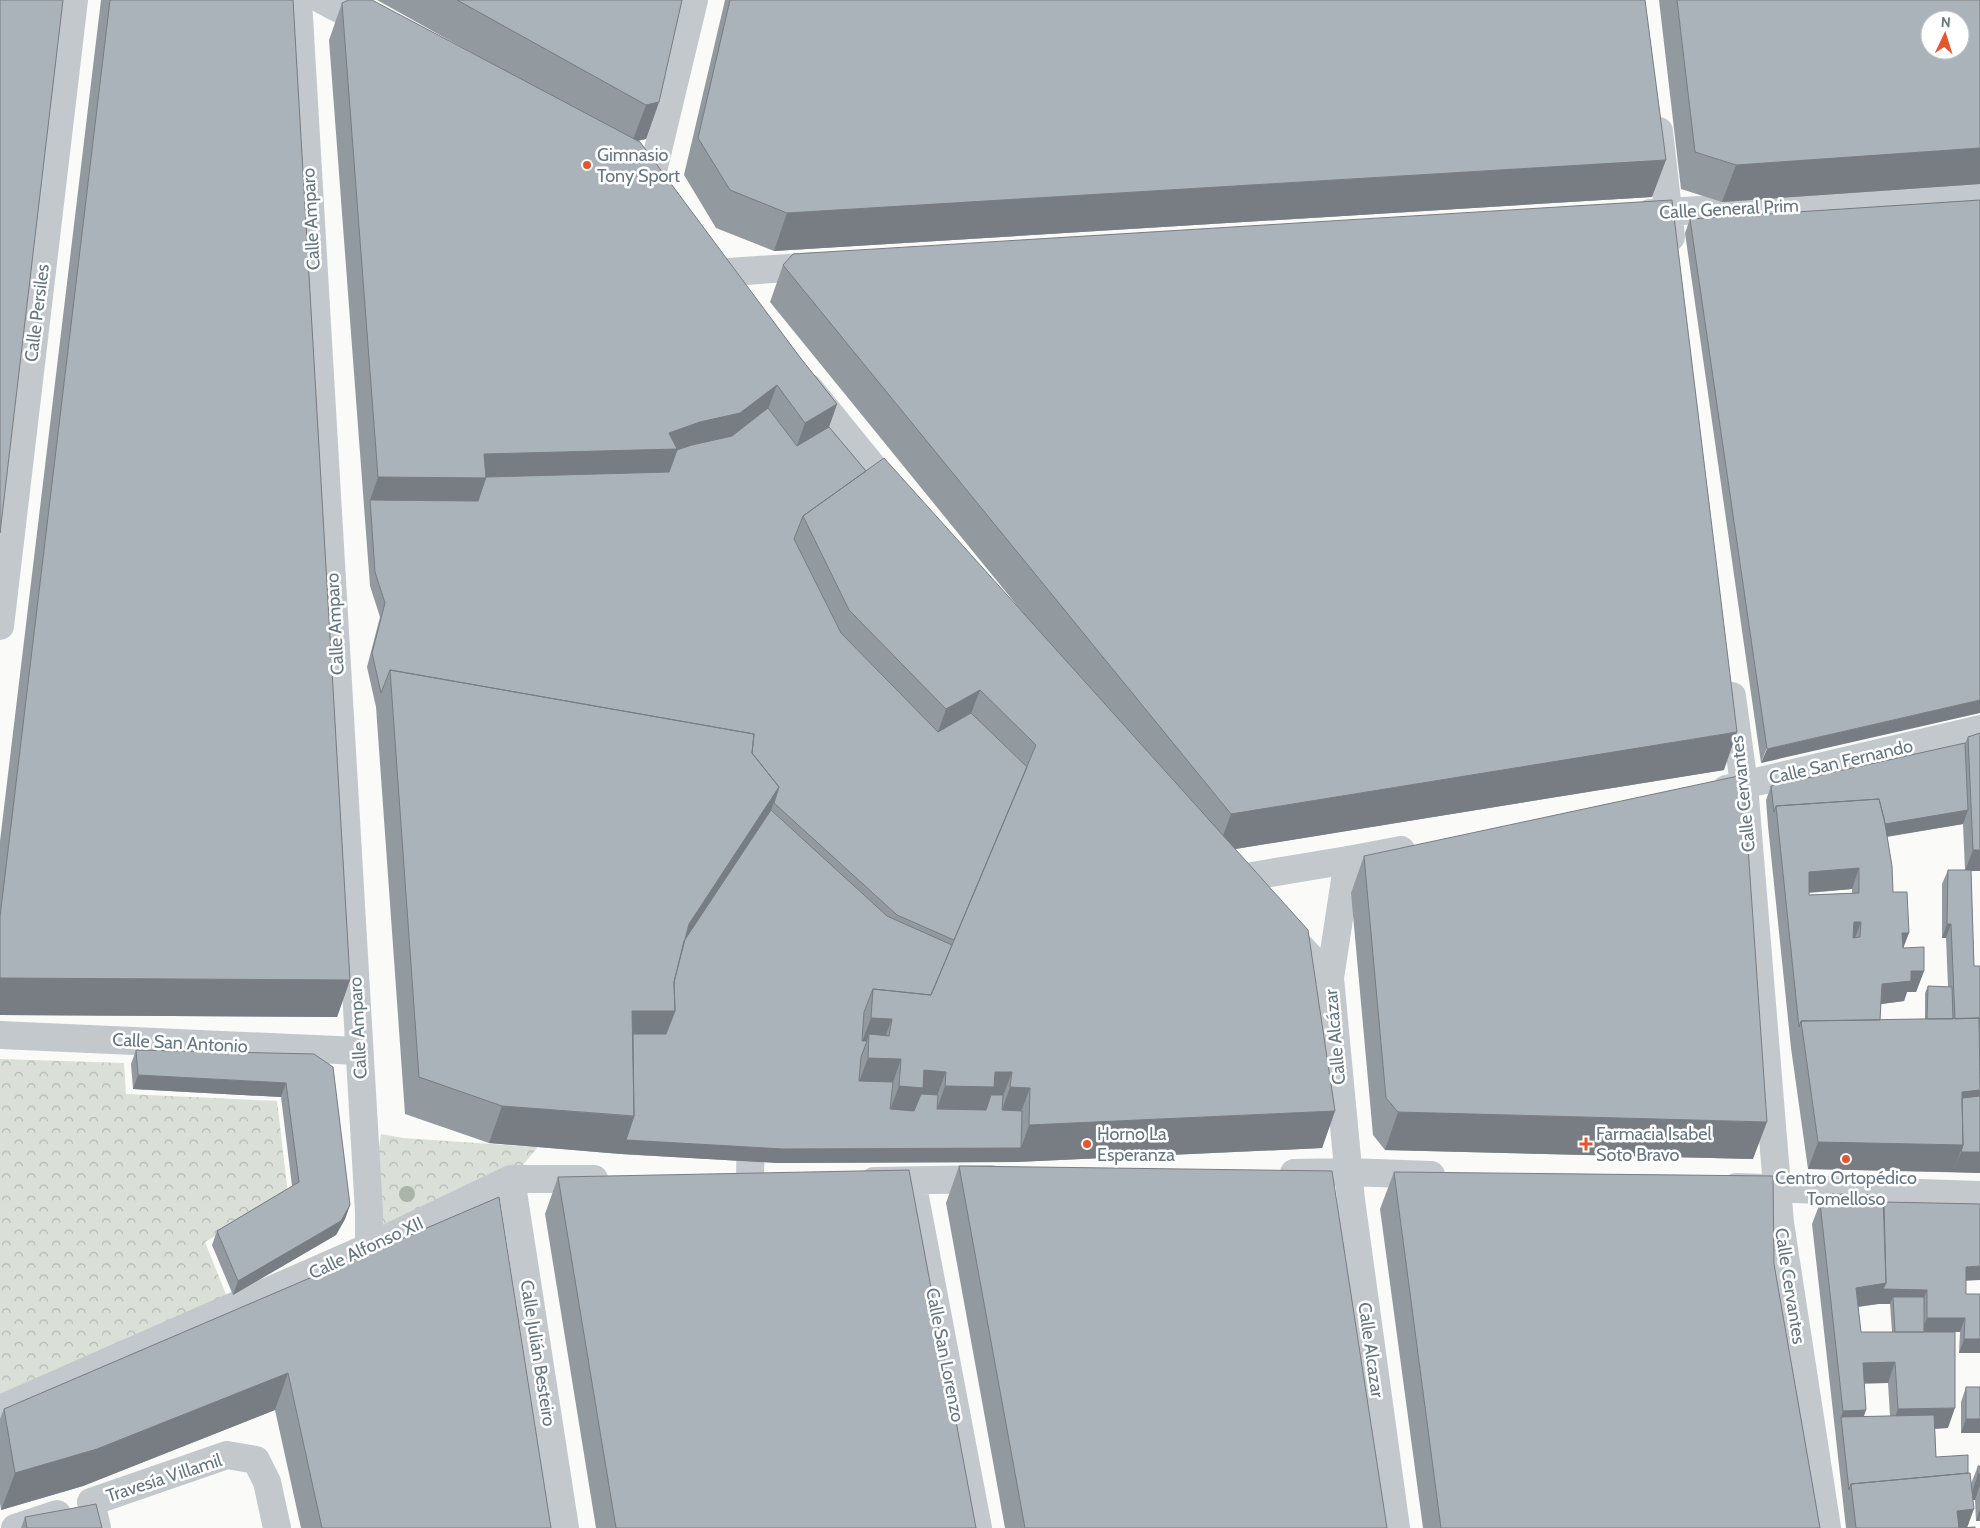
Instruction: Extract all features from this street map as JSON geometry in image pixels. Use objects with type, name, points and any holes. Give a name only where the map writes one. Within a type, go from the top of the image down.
[{"type":"street","name":"Calle Persiles","points":[[0,626],[74,0]]},
{"type":"street","name":"Calle Amparo","points":[[298,0],[369,1212],[369,1247]]},
{"type":"street","points":[[322,0],[392,37]]},
{"type":"street","points":[[652,175],[694,0]]},
{"type":"street","points":[[1656,106],[1674,262]]},
{"type":"street","points":[[626,161],[652,175],[670,197]]},
{"type":"street","name":"Calle General Prim","points":[[1628,215],[1980,193]]},
{"type":"street","points":[[711,249],[745,296]]},
{"type":"street","points":[[729,272],[847,264]]},
{"type":"street","points":[[795,368],[812,392],[910,512]]},
{"type":"street","name":"Calle Cervantes","points":[[1728,667],[1744,786],[1781,1233],[1827,1528]]},
{"type":"street","name":"Calle San Fernando","points":[[1701,794],[1744,786],[1980,729]]},
{"type":"street","points":[[1234,879],[1426,845]]},
{"type":"street","name":"Calle Alcázar","points":[[1213,860],[1234,879],[1330,978],[1348,1172]]},
{"type":"street","points":[[1330,978],[1348,860]]},
{"type":"street","name":"Calle San Antonio","points":[[0,1035],[359,1051]]},
{"type":"street","points":[[752,1104],[740,1180],[778,1180]]},
{"type":"street","points":[[1269,1173],[1348,1172],[1456,1176]]},
{"type":"street","name":"Calle Alcazar","points":[[1348,1172],[1396,1528]]},
{"type":"street","name":"Calle Alfonso XII","points":[[0,1409],[369,1247],[511,1179],[620,1180]]},
{"type":"street","name":"Calle Julián Besteiro","points":[[511,1179],[565,1528]]},
{"type":"street","points":[[845,1181],[1011,1179]]},
{"type":"street","name":"Calle San Lorenzo","points":[[912,1181],[978,1528]]},
{"type":"street","points":[[1710,1186],[1980,1195]]},
{"type":"street","name":"Travesía Villamil","points":[[15,1528],[94,1515],[227,1455],[256,1460],[267,1482],[277,1528]]},
{"type":"green space","points":[[0,1059],[124,1063],[126,1094],[277,1101],[288,1194],[205,1242],[227,1297],[0,1398]]},
{"type":"green space","points":[[381,1134],[403,1138],[538,1147],[511,1179],[369,1247],[369,1212]]},
{"type":"building","points":[[0,0],[63,0],[0,533]]},
{"type":"building","points":[[110,0],[293,0],[350,980],[0,978],[0,917]]},
{"type":"building","points":[[349,0],[372,0],[640,142],[799,356],[837,404],[805,423],[777,385],[740,413],[700,422],[669,433],[677,449],[484,454],[486,478],[378,477],[342,3]]},
{"type":"building","points":[[457,0],[682,0],[659,102],[646,105]]},
{"type":"building","points":[[730,0],[1645,0],[1666,160],[787,213],[730,190],[698,138]]},
{"type":"building","points":[[1677,0],[1980,0],[1980,148],[1736,165],[1695,152]]},
{"type":"building","points":[[1672,200],[1737,732],[1231,814],[783,265],[793,254]]},
{"type":"building","points":[[1980,200],[1980,700],[1767,749],[1690,219]]},
{"type":"building","points":[[768,408],[797,446],[829,427],[866,471],[803,516],[794,539],[841,633],[938,732],[971,713],[1027,767],[954,940],[897,915],[774,803],[779,787],[752,753],[754,734],[390,670],[381,693],[372,653],[385,603],[375,572],[370,500],[478,501],[486,477],[669,472],[677,450],[732,436]]},
{"type":"building","points":[[884,458],[1308,930],[1335,1111],[1029,1125],[1030,1088],[1010,1087],[1012,1072],[995,1072],[994,1087],[945,1086],[946,1072],[924,1070],[923,1088],[899,1086],[901,1059],[868,1058],[869,1034],[889,1036],[892,1019],[871,1018],[873,989],[931,995],[1036,745],[980,690],[946,709],[849,610],[803,516]]},
{"type":"building","points":[[390,670],[754,734],[752,753],[779,787],[689,924],[674,982],[675,1011],[632,1011],[634,1116],[502,1106],[419,1077]]},
{"type":"building","points":[[1980,733],[1980,850],[1973,850],[1968,737]]},
{"type":"building","points":[[1965,743],[1968,810],[1885,824],[1879,799],[1776,806],[1774,812],[1771,786]]},
{"type":"building","points":[[1743,775],[1767,1122],[1398,1112],[1386,1098],[1364,856]]},
{"type":"building","points":[[1879,799],[1892,866],[1893,892],[1907,892],[1909,933],[1902,933],[1903,948],[1924,947],[1924,971],[1911,971],[1911,981],[1882,984],[1880,1020],[1801,1021],[1799,1027],[1776,806]],"holes":[[[1859,868],[1859,893],[1809,895],[1809,872]],[[1854,922],[1861,922],[1860,937],[1853,938]]]},
{"type":"building","points":[[771,810],[887,916],[952,945],[931,995],[873,989],[864,1012],[862,1041],[867,1041],[861,1057],[859,1081],[893,1082],[890,1109],[914,1111],[921,1094],[938,1095],[937,1109],[986,1110],[991,1095],[1003,1095],[1002,1110],[1022,1111],[1021,1148],[783,1149],[626,1140],[634,1116],[633,1034],[666,1034],[675,1011],[674,982],[684,941]]},
{"type":"building","points":[[1948,870],[1971,870],[1974,966],[1980,966],[1980,1029],[1979,1018],[1955,1019],[1951,924],[1947,924]]},
{"type":"building","points":[[1928,986],[1952,987],[1953,1019],[1927,1019]]},
{"type":"building","points":[[1979,1018],[1980,1090],[1962,1092],[1963,1145],[1818,1142],[1801,1021]]},
{"type":"building","points":[[136,1050],[314,1054],[333,1067],[350,1205],[341,1221],[238,1281],[217,1231],[299,1182],[286,1083],[138,1075]]},
{"type":"building","points":[[1980,1096],[1980,1152],[1961,1152],[1963,1145],[1962,1098]]},
{"type":"building","points":[[959,1166],[1332,1171],[1387,1528],[1025,1528]]},
{"type":"building","points":[[909,1170],[976,1528],[616,1528],[558,1177]]},
{"type":"building","points":[[1394,1172],[1773,1176],[1774,1264],[1820,1528],[1441,1528]]},
{"type":"building","points":[[1830,1194],[1883,1195],[1886,1283],[1856,1288],[1861,1332],[1955,1332],[1955,1408],[1898,1409],[1895,1362],[1863,1363],[1866,1410],[1843,1411],[1820,1203]]},
{"type":"building","points":[[499,1197],[551,1528],[322,1528],[288,1373],[97,1449],[15,1473],[4,1409]]},
{"type":"building","points":[[1884,1202],[1980,1204],[1980,1266],[1966,1267],[1966,1294],[1980,1294],[1980,1339],[1964,1339],[1965,1318],[1927,1318],[1927,1290],[1883,1289],[1886,1283]]},
{"type":"building","points":[[1893,1297],[1924,1297],[1924,1332],[1895,1332]]},
{"type":"building","points":[[1966,1387],[1980,1387],[1980,1419],[1966,1419]]},
{"type":"building","points":[[1934,1415],[1936,1457],[1968,1455],[1968,1473],[1851,1484],[1849,1490],[1841,1417]]},
{"type":"building","points":[[1978,1466],[1980,1466],[1980,1474],[1978,1474]]},
{"type":"building","points":[[1970,1473],[1974,1509],[1957,1511],[1959,1528],[1856,1528],[1851,1484]]},
{"type":"building","points":[[96,1504],[102,1528],[27,1528],[25,1517]]},
{"type":"place","name":"Gimnasio Tony Sport","points":[[587,165]]},
{"type":"place","name":"Horno La Esperanza","points":[[1087,1144]]},
{"type":"place","name":"Farmacia Isabel Soto Bravo","points":[[1586,1144]]},
{"type":"place","name":"Centro Ortopédico Tomelloso","points":[[1846,1159]]}]
